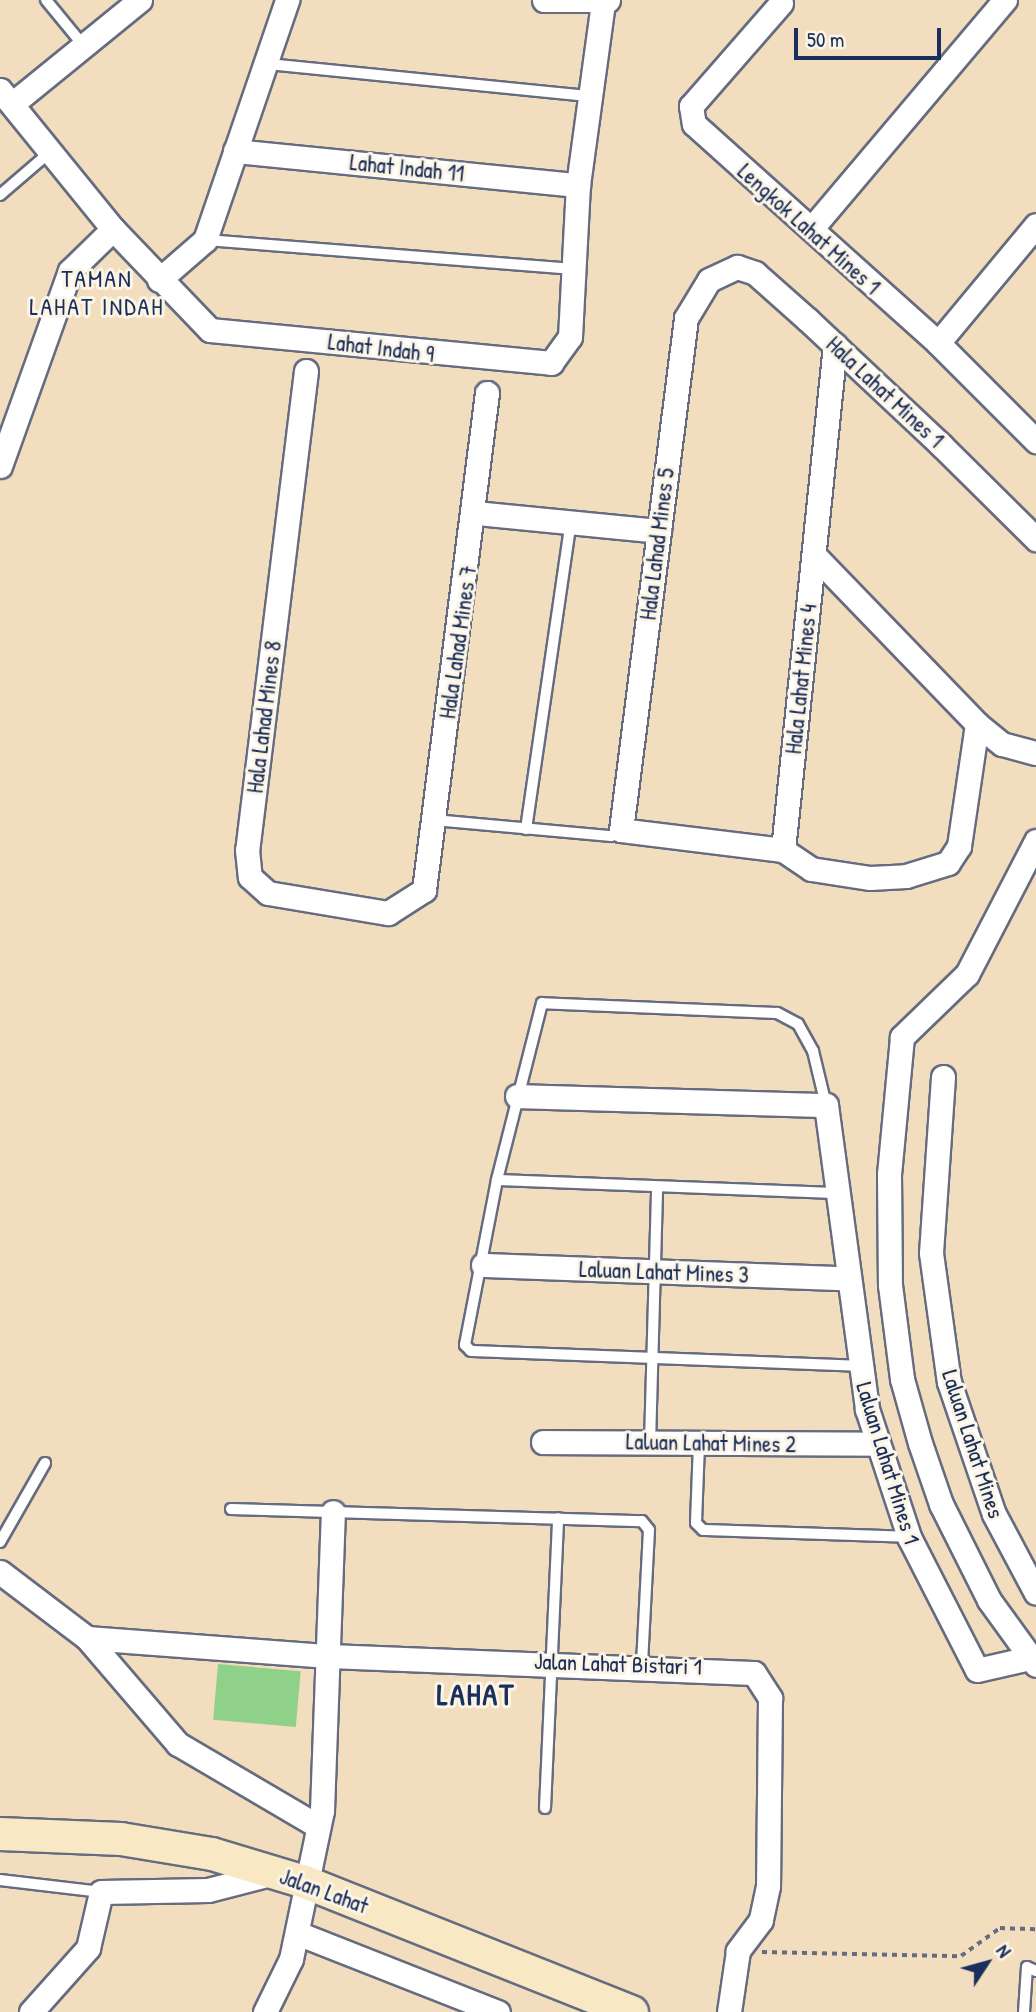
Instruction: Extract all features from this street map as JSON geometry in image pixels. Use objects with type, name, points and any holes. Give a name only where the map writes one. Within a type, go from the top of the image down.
[{"type":"main road","name":"Jalan Lahat","points":[[0,1834],[121,1839],[274,1873],[305,1882],[632,2012]]},
{"type":"street","points":[[140,0],[83,45],[6,97],[113,229],[159,279],[205,240],[268,64],[287,0]]},
{"type":"street","points":[[544,0],[606,1],[578,185],[572,269]]},
{"type":"street","points":[[812,228],[1005,0]]},
{"type":"street","name":"Lengkok Lahat Mines 1","points":[[781,2],[691,106],[694,124],[938,343],[1036,441]]},
{"type":"street","name":"Lahat Indah 11","points":[[236,151],[578,185]]},
{"type":"street","points":[[938,343],[1036,225]]},
{"type":"street","points":[[0,467],[70,271],[113,229]]},
{"type":"street","name":"Hala Lahat Mines 1","points":[[723,272],[737,267],[755,274],[835,345],[1036,539]]},
{"type":"street","name":"Lahat Indah 9","points":[[159,279],[210,330],[551,363],[569,337],[572,269]]},
{"type":"street","name":"Hala Lahad Mines 5","points":[[621,830],[686,318],[696,295],[723,272]]},
{"type":"street","name":"Hala Lahat Mines 4","points":[[783,850],[835,345]]},
{"type":"street","name":"Hala Lahad Mines 8","points":[[306,371],[247,850],[250,877],[268,893],[388,913],[424,890]]},
{"type":"street","name":"Hala Lahad Mines 7","points":[[424,890],[476,513],[487,393]]},
{"type":"street","points":[[476,513],[659,531]]},
{"type":"street","points":[[814,555],[977,724],[1002,744],[1036,753]]},
{"type":"street","points":[[621,830],[783,850],[811,869],[870,878],[948,863],[959,846],[977,724]]},
{"type":"street","points":[[1033,1662],[989,1600],[941,1504],[920,1443],[902,1379],[890,1285],[889,1174],[902,1037],[967,974],[1036,841]]},
{"type":"street","name":"Laluan Lahat Mines","points":[[943,1076],[931,1253],[949,1382],[994,1514],[1036,1593]]},
{"type":"street","points":[[517,1096],[826,1104]]},
{"type":"street","name":"Laluan Lahat Mines 1","points":[[826,1104],[845,1278],[859,1366],[878,1444],[909,1537],[976,1670],[1033,1662]]},
{"type":"street","name":"Laluan Lahat Mines 3","points":[[483,1265],[845,1278]]},
{"type":"street","name":"Laluan Lahat Mines 2","points":[[543,1442],[878,1444]]},
{"type":"street","points":[[265,2012],[297,1933],[318,1826],[333,1512]]},
{"type":"street","points":[[0,1572],[87,1638],[178,1744],[318,1826]]},
{"type":"street","name":"Jalan Lahat Bistari 1","points":[[87,1638],[328,1656],[736,1669],[766,1685],[768,1886],[761,1920],[738,1951],[729,2012]]},
{"type":"street","points":[[32,2012],[88,1948],[102,1892],[208,1890],[274,1873]]},
{"type":"street","points":[[297,1933],[498,2012]]},
{"type":"lane","points":[[46,0],[83,45]]},
{"type":"lane","points":[[268,64],[590,96]]},
{"type":"lane","points":[[0,195],[50,152]]},
{"type":"lane","points":[[205,240],[572,269]]},
{"type":"lane","points":[[526,829],[571,522]]},
{"type":"lane","points":[[434,820],[611,836],[621,830]]},
{"type":"lane","points":[[826,1104],[813,1051],[797,1024],[777,1013],[542,1003],[497,1180],[466,1349],[859,1366]]},
{"type":"lane","points":[[497,1180],[836,1193]]},
{"type":"lane","points":[[650,1443],[655,1359],[657,1187]]},
{"type":"lane","points":[[699,1444],[696,1523],[703,1530],[909,1537]]},
{"type":"lane","points":[[0,1542],[45,1463]]},
{"type":"lane","points":[[231,1509],[647,1523],[642,1665]]},
{"type":"lane","points":[[545,1808],[558,1518]]},
{"type":"lane","points":[[0,1880],[102,1892]]},
{"type":"lane","points":[[1024,2012],[1027,1967],[1036,1971]]},
{"type":"path","points":[[738,1951],[961,1956],[1000,1928],[1036,1929]]},
{"type":"green space","points":[[218,1664],[301,1671],[296,1727],[213,1720]]},
{"type":"district","name":"TAMAN LAHAT INDAH","points":[[97,293]]},
{"type":"district","name":"LAHAT","points":[[476,1694]]}]
